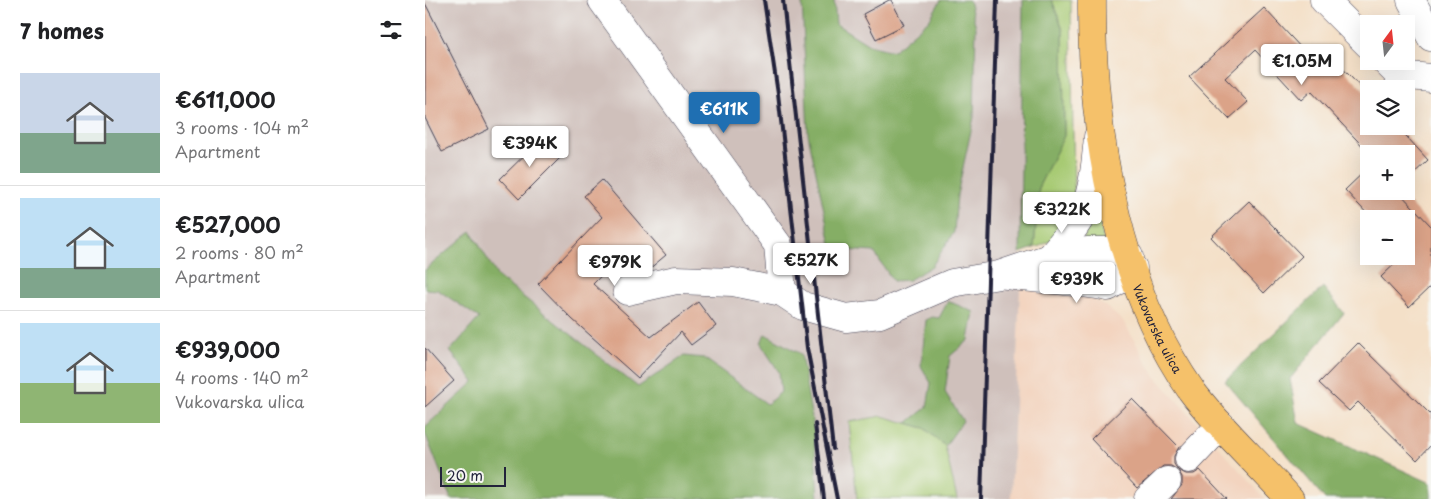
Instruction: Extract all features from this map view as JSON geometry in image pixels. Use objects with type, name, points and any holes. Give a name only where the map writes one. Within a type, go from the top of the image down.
[{"type":"main road","name":"Vukovarska ulica","points":[[1092,0],[1098,128],[1110,188],[1145,310],[1157,335],[1192,390],[1221,425],[1290,499]]},
{"type":"street","points":[[603,0],[778,245],[782,292]]},
{"type":"street","points":[[1324,0],[1360,36]]},
{"type":"street","points":[[1418,3],[1431,37]]},
{"type":"street","points":[[1393,70],[1399,76],[1431,78]]},
{"type":"street","points":[[1049,258],[1074,226],[1087,204],[1096,162],[1098,128]]},
{"type":"street","points":[[627,291],[676,280],[733,282],[782,292],[803,306],[846,318],[879,314],[952,283],[999,274],[1049,258],[1087,251],[1110,251],[1131,262],[1124,277],[1108,287],[1088,283],[1047,282],[999,274]]},
{"type":"street","points":[[1189,458],[1221,425]]},
{"type":"shaded area","points":[[425,0],[1023,0],[1020,288],[1011,499],[425,499]]},
{"type":"shaded area","points":[[1020,288],[1085,296],[1101,303],[1123,321],[1154,375],[1265,499],[1011,499]]},
{"type":"green space","points":[[802,0],[834,0],[836,24],[869,45],[893,51],[929,20],[941,0],[969,0],[976,27],[974,117],[957,195],[954,232],[932,266],[909,280],[893,281],[874,252],[832,249],[808,134]]},
{"type":"green space","points":[[1023,0],[1052,0],[1063,30],[1064,136],[1039,186],[1034,248],[1020,253]]},
{"type":"green space","points":[[1052,0],[1071,0],[1074,196],[1069,215],[1058,235],[1034,248],[1039,186],[1064,135],[1063,30]]},
{"type":"green space","points":[[1098,213],[1104,241],[1083,241],[1091,214]]},
{"type":"green space","points":[[471,231],[498,277],[638,387],[684,356],[704,358],[767,404],[781,392],[779,372],[761,344],[765,334],[801,354],[814,431],[818,499],[451,499],[425,433],[425,427],[474,382],[450,351],[479,318],[438,290],[425,289],[425,270]]},
{"type":"green space","points":[[1075,262],[1103,262],[1103,268],[1062,272]]},
{"type":"green space","points":[[1323,287],[1344,313],[1290,379],[1298,423],[1431,483],[1431,499],[1325,499],[1225,381]]},
{"type":"green space","points":[[948,301],[974,312],[969,340],[950,356],[945,392],[963,421],[945,446],[924,428],[907,423],[927,407],[931,383],[921,366],[926,320],[932,317],[939,318]]},
{"type":"green space","points":[[882,416],[924,428],[945,446],[957,499],[857,499],[849,422]]},
{"type":"building","points":[[891,0],[904,25],[876,39],[863,14]]},
{"type":"building","points":[[425,3],[489,129],[442,152],[425,118]]},
{"type":"building","points":[[1264,8],[1318,66],[1330,55],[1360,87],[1360,135],[1405,135],[1414,145],[1362,145],[1311,91],[1301,100],[1255,50],[1225,78],[1248,102],[1229,119],[1189,77]]},
{"type":"building","points":[[542,138],[561,157],[519,199],[500,179]]},
{"type":"building","points":[[1415,146],[1428,160],[1415,172]]},
{"type":"building","points":[[1360,176],[1360,200],[1406,200],[1431,226],[1431,286],[1409,307],[1381,277],[1394,265],[1415,265],[1415,210],[1364,210],[1345,190]]},
{"type":"building","points":[[602,180],[666,255],[648,270],[628,248],[593,284],[651,337],[698,302],[716,326],[691,345],[681,332],[638,378],[572,319],[538,284],[602,217],[584,196]]},
{"type":"building","points":[[1249,201],[1302,256],[1264,293],[1211,237]]},
{"type":"building","points":[[1358,343],[1431,415],[1431,445],[1417,460],[1358,402],[1349,411],[1319,383]]},
{"type":"building","points":[[425,348],[454,381],[425,407]]},
{"type":"building","points":[[1132,399],[1179,447],[1174,456],[1174,464],[1178,470],[1171,466],[1163,466],[1137,488],[1091,439]]},
{"type":"building","points":[[1178,470],[1186,474],[1194,474],[1200,470],[1227,499],[1171,499],[1182,485],[1182,477]]},
{"type":"railway","points":[[764,0],[778,94],[807,348],[837,499]]},
{"type":"railway","points":[[783,0],[833,449]]},
{"type":"railway","points":[[981,499],[997,0]]},
{"type":"railway","points":[[815,424],[824,499]]}]
